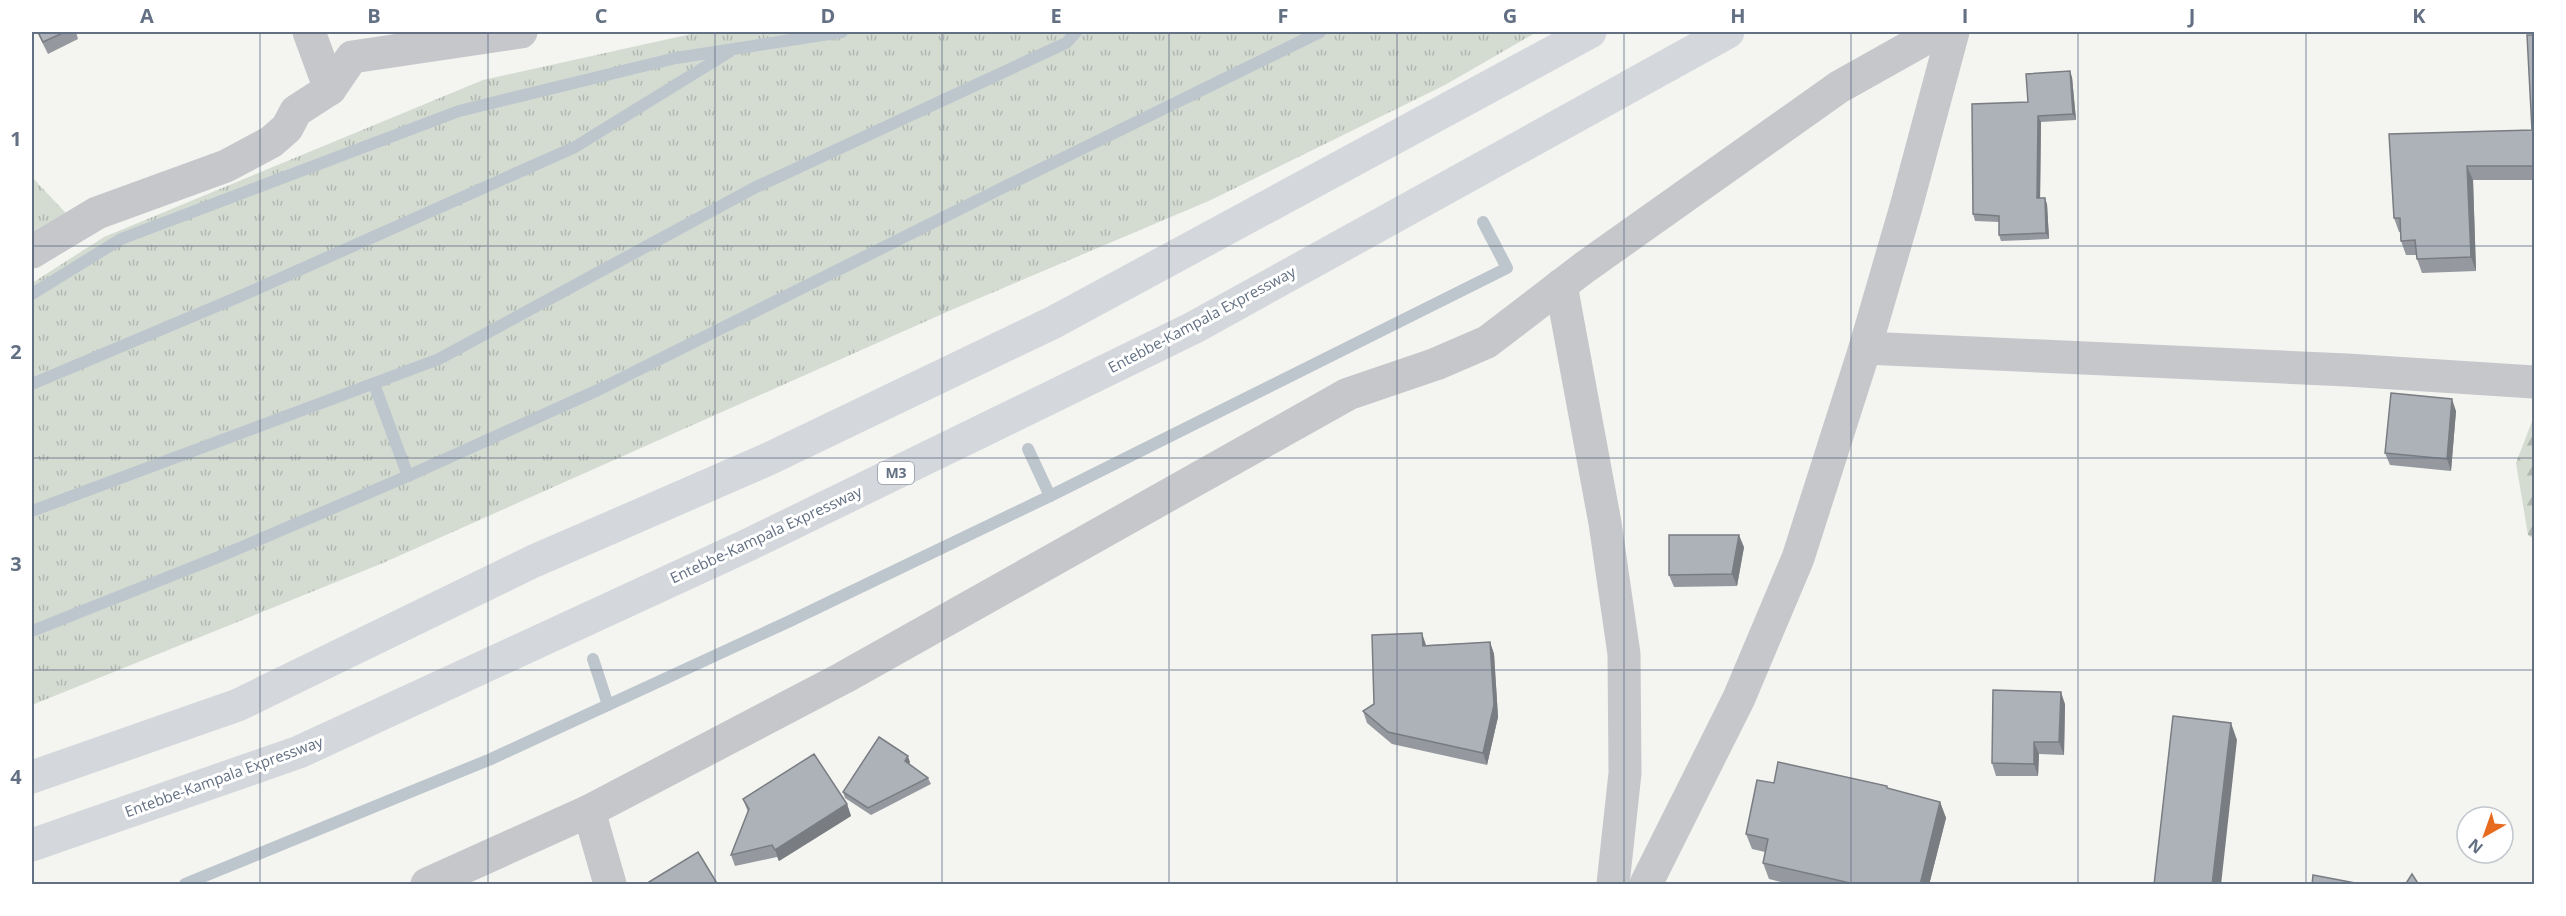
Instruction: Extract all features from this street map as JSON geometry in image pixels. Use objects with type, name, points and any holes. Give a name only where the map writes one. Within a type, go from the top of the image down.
[{"type":"highway","points":[[32,777],[238,705],[534,561],[775,456],[1054,322],[1590,32]]},
{"type":"highway","name":"Entebbe-Kampala Expressway","points":[[32,845],[299,752],[750,544],[1193,328],[1728,32]]},
{"type":"street","points":[[309,32],[330,89]]},
{"type":"street","points":[[32,252],[97,213],[226,166],[271,142],[287,128],[296,111],[330,89],[352,57],[521,32]]},
{"type":"street","points":[[427,885],[589,811],[843,678],[1348,394],[1436,364],[1487,342],[1561,285],[1839,87],[1936,32]]},
{"type":"street","points":[[1646,885],[1739,698],[1798,558],[1865,348],[1953,32]]},
{"type":"street","points":[[1561,285],[1605,523],[1624,654],[1625,773],[1613,885]]},
{"type":"street","points":[[1865,348],[2347,370],[2535,382]]},
{"type":"street","points":[[589,811],[610,885]]},
{"type":"green space","points":[[700,32],[1537,32],[1445,85],[1211,200],[949,311],[383,563],[32,705],[32,283],[104,237],[483,80]]},
{"type":"green space","points":[[32,177],[77,225],[32,254]]},
{"type":"green space","points":[[2534,416],[2534,539],[2528,535],[2516,463]]},
{"type":"building","points":[[38,32],[65,32],[43,42]]},
{"type":"building","points":[[2527,35],[2535,35],[2535,166],[2467,166],[2471,257],[2417,259],[2415,240],[2401,241],[2400,218],[2394,218],[2389,134],[2532,130]]},
{"type":"building","points":[[2070,71],[2073,114],[2038,116],[2037,198],[2045,198],[2046,233],[1999,235],[1999,216],[1973,214],[1972,104],[2028,102],[2026,74]]},
{"type":"building","points":[[2391,393],[2452,399],[2447,459],[2385,453]]},
{"type":"building","points":[[1669,535],[1739,535],[1732,574],[1669,575]]},
{"type":"building","points":[[1422,633],[1423,646],[1490,642],[1494,705],[1483,753],[1388,732],[1363,711],[1374,704],[1372,635]]},
{"type":"building","points":[[1993,690],[2061,692],[2059,742],[2034,742],[2034,764],[1992,763]]},
{"type":"building","points":[[2173,716],[2231,723],[2212,885],[2154,885]]},
{"type":"building","points":[[879,737],[908,756],[905,761],[928,778],[868,808],[843,792]]},
{"type":"building","points":[[814,754],[847,804],[775,850],[772,845],[731,855],[749,809],[743,799]]},
{"type":"building","points":[[1778,762],[1887,786],[1887,788],[1940,802],[1920,885],[1859,885],[1763,863],[1768,839],[1746,834],[1757,780],[1774,783]]},
{"type":"building","points":[[698,852],[718,885],[644,885]]},
{"type":"building","points":[[2412,874],[2419,885],[2405,885]]},
{"type":"building","points":[[2313,875],[2366,885],[2312,885]]},
{"type":"waterway","points":[[32,294],[121,239],[459,111],[676,58],[842,32]]},
{"type":"waterway","points":[[32,511],[439,359],[754,188],[1066,43],[1076,32]]},
{"type":"waterway","points":[[32,631],[216,558],[408,476],[598,390],[1320,32]]},
{"type":"waterway","points":[[32,384],[243,295],[575,147],[729,52]]},
{"type":"waterway","points":[[185,884],[491,759],[790,621],[1050,496],[1507,268],[1483,222]]},
{"type":"waterway","points":[[374,384],[408,476]]},
{"type":"waterway","points":[[1028,449],[1050,496]]},
{"type":"waterway","points":[[593,659],[608,705]]}]
